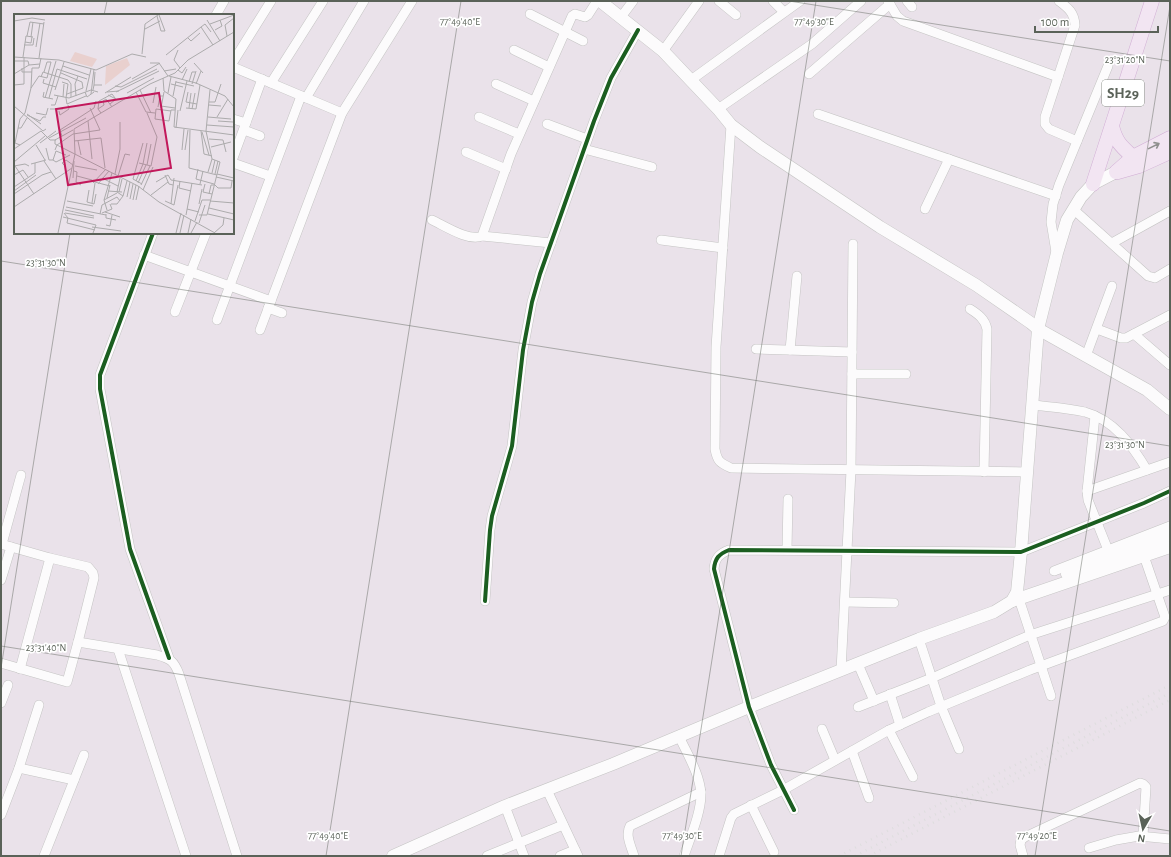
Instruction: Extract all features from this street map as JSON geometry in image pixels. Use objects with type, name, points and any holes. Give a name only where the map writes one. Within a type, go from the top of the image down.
[{"type":"main road","points":[[600,1],[663,51],[718,109],[731,125],[760,147],[880,227],[976,285],[1038,329],[1147,390],[1170,409]]},
{"type":"main road","name":"SH29","points":[[1093,184],[1152,1]]},
{"type":"main road","points":[[1112,126],[1118,143],[1133,157]]},
{"type":"main road","points":[[1116,172],[1133,157],[1170,138]]},
{"type":"main road","points":[[1016,597],[1022,552],[1038,329],[1067,220],[1081,197],[1093,184],[1116,172],[1138,166],[1170,152]]},
{"type":"main road","points":[[393,856],[407,853],[506,806],[841,670],[919,639],[994,612],[1030,588],[1170,535]]},
{"type":"main road","points":[[1016,597],[1170,547]]},
{"type":"street","points":[[217,14],[224,1]]},
{"type":"street","points":[[234,60],[271,1]]},
{"type":"street","points":[[217,320],[270,176],[303,97],[364,1]]},
{"type":"street","points":[[260,330],[342,113],[412,1]]},
{"type":"street","points":[[482,236],[519,134],[572,16],[575,14],[585,17],[597,1]]},
{"type":"street","points":[[621,17],[633,1]]},
{"type":"street","points":[[663,51],[699,1]]},
{"type":"street","points":[[719,1],[736,15]]},
{"type":"street","points":[[773,1],[784,12]]},
{"type":"street","points":[[691,80],[800,1]]},
{"type":"street","points":[[718,109],[812,44],[861,1]]},
{"type":"street","points":[[1059,1],[1070,9],[1075,17],[1075,25],[1045,117],[1045,124],[1049,129],[1077,141]]},
{"type":"street","points":[[271,83],[320,2]]},
{"type":"street","points":[[809,74],[889,2],[897,16],[903,21],[1058,77]]},
{"type":"street","points":[[530,14],[583,41]]},
{"type":"street","points":[[485,601],[492,516],[512,446],[523,350],[532,302],[587,139],[611,78],[638,30]]},
{"type":"street","points":[[514,50],[549,67]]},
{"type":"street","points":[[1057,253],[1051,222],[1053,204],[1108,66]]},
{"type":"street","points":[[234,67],[342,113]]},
{"type":"street","points":[[234,155],[262,79]]},
{"type":"street","points":[[496,84],[534,101]]},
{"type":"street","points":[[818,114],[1056,196]]},
{"type":"street","points":[[479,116],[519,134]]},
{"type":"street","points":[[234,120],[260,136]]},
{"type":"street","points":[[547,124],[587,139]]},
{"type":"street","points":[[731,125],[716,347],[716,458],[722,464],[731,468],[1028,472]]},
{"type":"street","points":[[584,149],[652,167]]},
{"type":"street","points":[[466,152],[506,169]]},
{"type":"street","points":[[925,209],[949,159]]},
{"type":"street","points":[[234,163],[270,176]]},
{"type":"street","points":[[1073,209],[1152,278],[1155,278],[1170,269]]},
{"type":"street","points":[[1112,243],[1170,211]]},
{"type":"street","points":[[432,220],[470,238],[477,239],[482,236],[551,243]]},
{"type":"street","points":[[153,234],[100,374],[100,389],[130,549],[169,658],[175,664],[180,674],[237,856]]},
{"type":"street","points":[[175,312],[206,234]]},
{"type":"street","points":[[660,240],[722,248]]},
{"type":"street","points":[[841,670],[851,470],[853,244]]},
{"type":"street","points":[[144,256],[229,286],[270,305],[282,314]]},
{"type":"street","points":[[790,350],[797,276]]},
{"type":"street","points":[[1086,356],[1112,286]]},
{"type":"street","points":[[970,309],[981,316],[986,323],[987,329],[984,472]]},
{"type":"street","points":[[1097,329],[1121,338],[1126,338],[1170,315]]},
{"type":"street","points":[[1134,334],[1170,365]]},
{"type":"street","points":[[756,349],[852,352]]},
{"type":"street","points":[[852,374],[906,374]]},
{"type":"street","points":[[1033,405],[1074,410],[1095,416],[1115,428],[1126,439],[1135,450],[1147,470]]},
{"type":"street","points":[[1095,416],[1087,491],[1088,500],[1108,550]]},
{"type":"street","points":[[1087,491],[1170,462]]},
{"type":"street","points":[[1,580],[5,516],[21,475]]},
{"type":"street","points":[[794,810],[771,765],[749,708],[714,569],[715,560],[720,554],[729,550],[1022,552],[1098,522],[1170,491]]},
{"type":"street","points":[[786,550],[788,498]]},
{"type":"street","points":[[1054,571],[1170,526]]},
{"type":"street","points":[[1,663],[66,682],[81,643],[94,578],[93,573],[88,568],[4,545]]},
{"type":"street","points":[[719,856],[731,818],[734,814],[783,790],[889,730],[941,706],[1040,666],[1163,621],[1165,617],[1144,556]]},
{"type":"street","points":[[20,669],[50,558]]},
{"type":"street","points":[[858,707],[932,678],[1030,635],[1170,590]]},
{"type":"street","points":[[1016,597],[1051,696]]},
{"type":"street","points":[[845,602],[894,603]]},
{"type":"street","points":[[919,639],[941,706],[959,749]]},
{"type":"street","points":[[81,643],[169,658]]},
{"type":"street","points":[[113,648],[186,856]]},
{"type":"street","points":[[858,664],[874,701]]},
{"type":"street","points":[[1,703],[8,685]]},
{"type":"street","points":[[890,694],[900,725]]},
{"type":"street","points":[[1,815],[19,768],[39,705]]},
{"type":"street","points":[[822,730],[835,760]]},
{"type":"street","points":[[889,730],[913,777]]},
{"type":"street","points":[[679,736],[694,769],[701,792],[698,813],[684,856]]},
{"type":"street","points":[[852,751],[869,798]]},
{"type":"street","points":[[44,856],[84,755]]},
{"type":"street","points":[[19,768],[74,780]]},
{"type":"street","points":[[1023,856],[1020,840],[1140,784],[1146,786],[1143,836]]},
{"type":"street","points":[[547,790],[577,853],[560,856]]},
{"type":"street","points":[[634,856],[628,838],[630,826],[701,792]]},
{"type":"street","points":[[506,806],[524,856]]},
{"type":"street","points":[[751,806],[774,852]]},
{"type":"street","points":[[487,856],[563,825]]},
{"type":"street","points":[[1089,848],[1116,840],[1143,836],[1170,839]]},
{"type":"railway","points":[[839,856],[1170,685]]},
{"type":"railway","points":[[855,856],[1170,693]]},
{"type":"railway","points":[[869,856],[1170,700]]},
{"type":"cycle path","points":[[485,601],[492,516],[512,446],[523,350],[532,302],[540,274],[594,121],[611,78],[638,30]]},
{"type":"cycle path","points":[[153,234],[100,375],[100,389],[130,549],[169,658]]},
{"type":"cycle path","points":[[794,810],[771,765],[749,707],[714,569],[715,562],[720,555],[729,550],[1021,552],[1144,503],[1170,491]]}]
